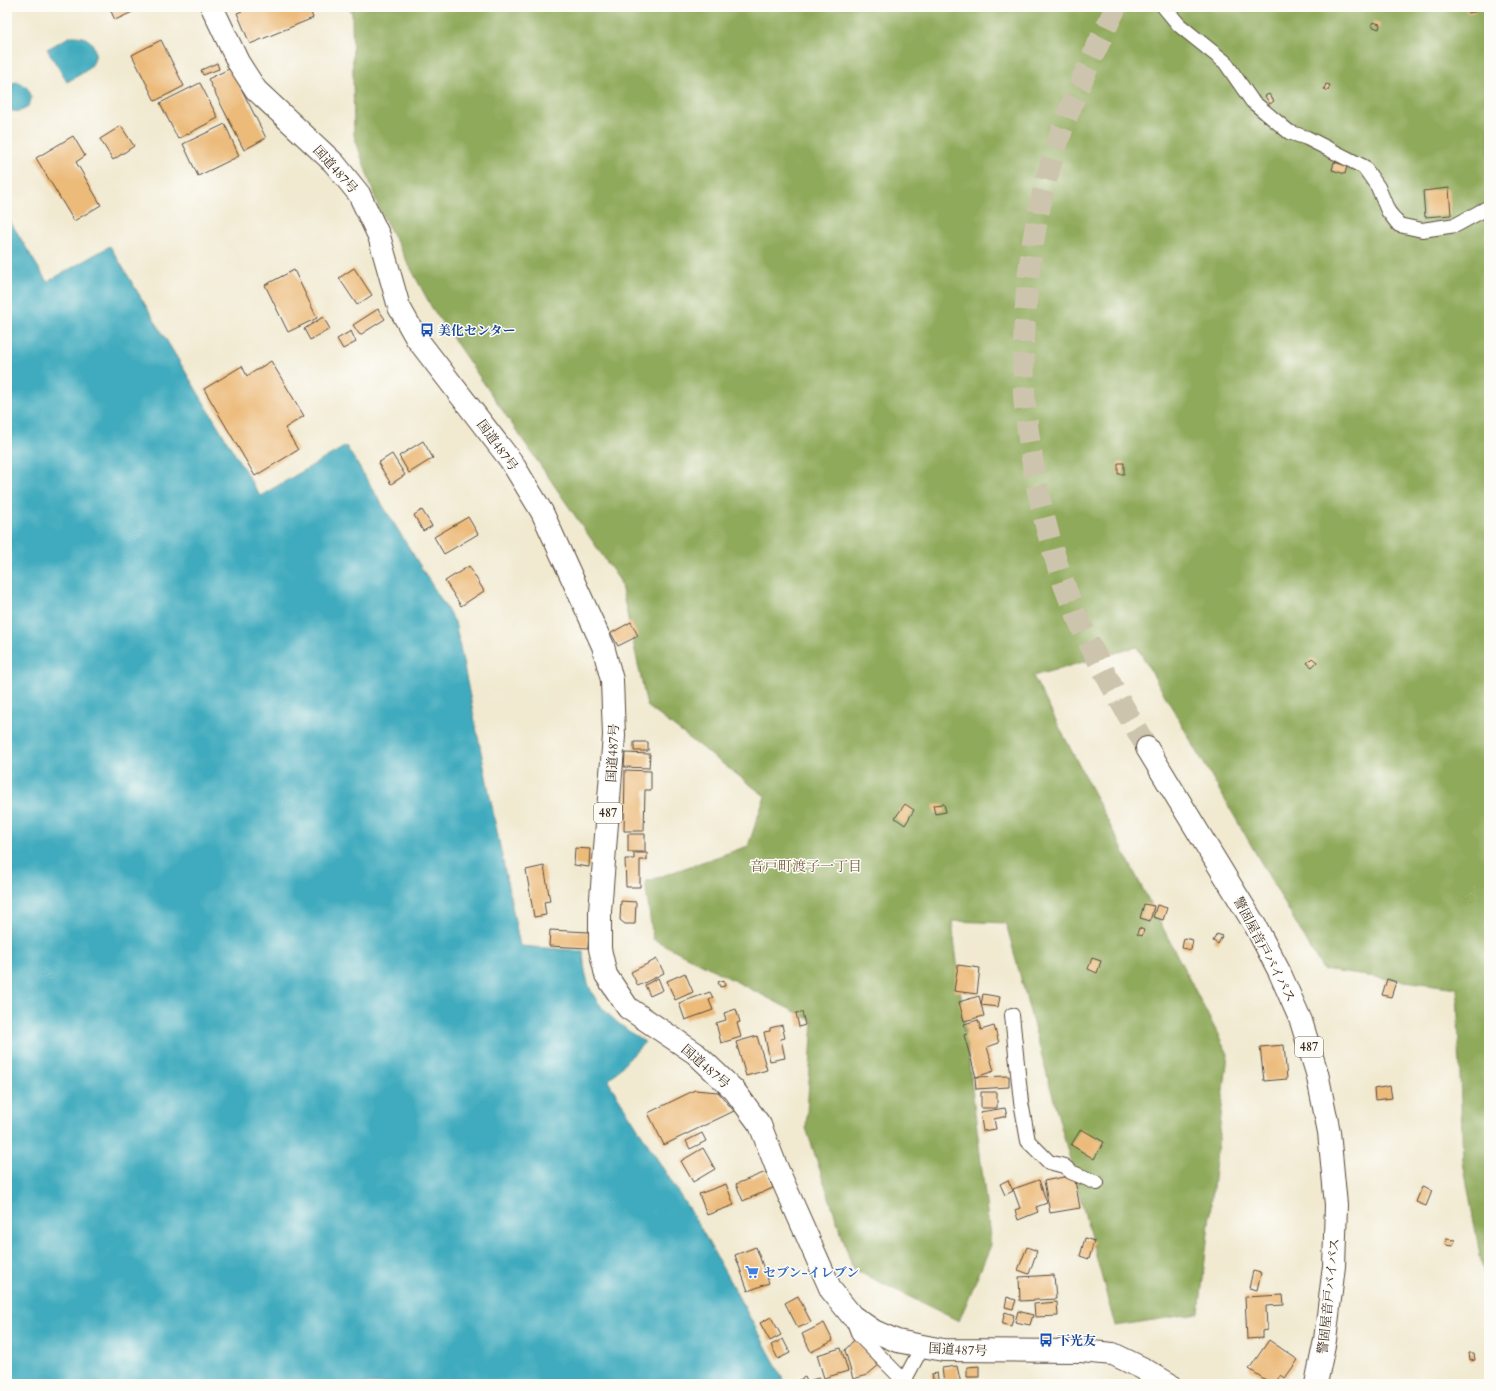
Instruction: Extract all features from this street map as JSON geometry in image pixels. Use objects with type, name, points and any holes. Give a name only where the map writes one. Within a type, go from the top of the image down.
[{"type":"highway","name":"国道487号","points":[[212,7],[238,62],[256,90],[334,163],[359,194],[379,236],[399,307],[417,339],[511,461],[542,512],[603,646],[612,680],[614,736],[600,911],[600,949],[606,975],[628,1008],[695,1053],[734,1090],[760,1125],[776,1166],[831,1290],[852,1316],[874,1331],[897,1341],[922,1347],[943,1350],[1082,1351],[1112,1354],[1142,1368],[1170,1384]]},
{"type":"highway","name":"警固屋音戸バイパス","points":[[1147,748],[1256,927],[1279,971],[1301,1021],[1317,1073],[1328,1132],[1336,1204],[1334,1266],[1326,1340],[1316,1384]]},
{"type":"street","points":[[1164,7],[1179,25],[1225,62],[1252,101],[1289,132],[1307,138],[1364,167],[1378,187],[1388,211],[1399,225],[1422,230],[1456,225],[1489,207]]},
{"type":"street","points":[[1012,1015],[1020,1102],[1028,1141],[1049,1162],[1064,1166],[1071,1172],[1097,1183]]},
{"type":"street","points":[[852,1316],[859,1335],[906,1382],[922,1347]]},
{"type":"green space","points":[[348,7],[1489,7],[1489,1292],[1487,1293],[1463,1162],[1457,988],[1323,970],[1137,647],[1033,676],[1228,1054],[1199,1313],[1115,1326],[1006,923],[952,921],[991,1245],[959,1321],[853,1269],[806,1128],[813,1021],[653,939],[645,882],[748,846],[765,796],[647,706],[620,581],[432,308],[379,209],[354,135],[352,13]]},
{"type":"water","points":[[71,36],[85,38],[90,41],[95,51],[95,59],[91,66],[83,73],[67,82],[47,49]]},
{"type":"water","points":[[18,82],[25,86],[30,92],[30,103],[21,111],[7,109],[7,85]]},
{"type":"water","points":[[7,216],[47,282],[110,246],[260,496],[346,446],[455,622],[520,946],[583,951],[586,976],[596,999],[602,1008],[618,1023],[645,1042],[608,1081],[700,1227],[785,1384],[7,1384]]},
{"type":"building","points":[[109,7],[143,7],[115,20]]},
{"type":"building","points":[[255,7],[256,10],[263,7],[309,7],[313,18],[250,44],[237,13]]},
{"type":"building","points":[[1466,7],[1474,7],[1475,12],[1467,13]]},
{"type":"building","points":[[1373,22],[1380,24],[1379,29],[1371,26]]},
{"type":"building","points":[[161,40],[184,86],[155,101],[132,55]]},
{"type":"building","points":[[217,63],[219,69],[203,75],[201,70]]},
{"type":"building","points":[[231,68],[266,138],[244,150],[208,79]]},
{"type":"building","points":[[200,83],[218,118],[178,139],[160,103]]},
{"type":"building","points":[[1326,84],[1330,85],[1328,91],[1324,89]]},
{"type":"building","points":[[1269,94],[1274,101],[1270,104],[1265,96]]},
{"type":"building","points":[[225,124],[239,156],[198,176],[183,144]]},
{"type":"building","points":[[121,126],[134,146],[113,160],[100,139]]},
{"type":"building","points":[[73,136],[85,156],[76,162],[101,205],[74,221],[36,158]]},
{"type":"building","points":[[1334,162],[1347,166],[1345,174],[1332,170]]},
{"type":"building","points":[[1449,188],[1451,215],[1425,217],[1423,191]]},
{"type":"building","points":[[354,268],[372,295],[357,305],[339,278]]},
{"type":"building","points":[[294,270],[317,318],[288,332],[265,285]]},
{"type":"building","points":[[378,309],[385,319],[360,335],[353,325]]},
{"type":"building","points":[[323,317],[330,329],[310,340],[304,329]]},
{"type":"building","points":[[351,331],[356,342],[343,349],[337,339]]},
{"type":"building","points":[[271,361],[304,416],[285,428],[298,450],[255,476],[204,389],[242,366],[247,376]]},
{"type":"building","points":[[423,441],[433,458],[409,473],[399,456]]},
{"type":"building","points":[[392,454],[405,475],[391,484],[378,463]]},
{"type":"building","points":[[1118,463],[1124,463],[1124,474],[1118,474]]},
{"type":"building","points":[[422,510],[432,526],[423,531],[414,515]]},
{"type":"building","points":[[468,517],[478,534],[444,554],[434,537]]},
{"type":"building","points":[[469,566],[484,591],[461,606],[445,581]]},
{"type":"building","points":[[631,622],[638,636],[618,646],[611,633]]},
{"type":"building","points":[[1312,658],[1317,662],[1312,667],[1307,663]]},
{"type":"building","points":[[634,742],[648,742],[648,751],[634,751]]},
{"type":"building","points":[[625,753],[650,754],[649,768],[624,767]]},
{"type":"building","points":[[625,770],[651,771],[651,790],[645,790],[644,831],[624,831]]},
{"type":"building","points":[[905,804],[914,810],[905,825],[895,818]]},
{"type":"building","points":[[944,804],[946,812],[935,814],[933,805]]},
{"type":"building","points":[[628,834],[645,834],[645,852],[628,852]]},
{"type":"building","points":[[575,848],[590,849],[589,867],[574,865]]},
{"type":"building","points":[[634,853],[647,853],[647,860],[640,860],[640,887],[626,887],[625,859],[634,859]]},
{"type":"building","points":[[544,866],[550,901],[544,902],[546,915],[534,917],[526,870]]},
{"type":"building","points":[[621,901],[636,902],[635,924],[625,924],[620,920]]},
{"type":"building","points":[[1144,904],[1154,906],[1150,921],[1140,918]]},
{"type":"building","points":[[1157,905],[1167,908],[1163,920],[1153,917]]},
{"type":"building","points":[[1139,928],[1144,930],[1142,936],[1137,934]]},
{"type":"building","points":[[550,930],[589,932],[588,948],[549,946]]},
{"type":"building","points":[[1217,934],[1222,936],[1218,944],[1213,941]]},
{"type":"building","points":[[1184,938],[1193,940],[1191,950],[1182,948]]},
{"type":"building","points":[[1092,958],[1101,961],[1097,973],[1088,969]]},
{"type":"building","points":[[657,959],[664,973],[638,986],[631,972]]},
{"type":"building","points":[[958,965],[980,968],[977,994],[954,991]]},
{"type":"building","points":[[685,973],[693,992],[675,1000],[667,981]]},
{"type":"building","points":[[658,978],[663,990],[650,996],[645,985]]},
{"type":"building","points":[[1387,979],[1396,982],[1391,997],[1382,995]]},
{"type":"building","points":[[724,980],[725,986],[720,987],[718,982]]},
{"type":"building","points":[[710,992],[713,998],[709,1000],[713,1010],[685,1020],[679,1003]]},
{"type":"building","points":[[983,994],[1000,997],[998,1007],[981,1005]]},
{"type":"building","points":[[979,996],[984,1016],[964,1021],[959,1002]]},
{"type":"building","points":[[736,1009],[740,1022],[737,1023],[741,1037],[721,1043],[716,1023],[726,1020],[724,1013]]},
{"type":"building","points":[[802,1012],[805,1025],[799,1027],[796,1013]]},
{"type":"building","points":[[978,1020],[981,1030],[994,1026],[999,1043],[987,1047],[994,1071],[976,1077],[964,1035],[967,1034],[964,1024]]},
{"type":"building","points":[[782,1025],[785,1038],[781,1039],[785,1058],[770,1061],[764,1032],[770,1031],[770,1028]]},
{"type":"building","points":[[757,1036],[767,1070],[746,1076],[736,1042]]},
{"type":"building","points":[[1284,1045],[1287,1079],[1264,1081],[1260,1047]]},
{"type":"building","points":[[1009,1076],[1009,1087],[976,1089],[975,1077]]},
{"type":"building","points":[[1390,1086],[1392,1098],[1375,1100],[1374,1089]]},
{"type":"building","points":[[695,1090],[718,1092],[734,1111],[664,1145],[648,1113]]},
{"type":"building","points":[[981,1092],[997,1092],[997,1108],[981,1108]]},
{"type":"building","points":[[1005,1108],[1007,1116],[994,1119],[996,1129],[983,1131],[980,1112]]},
{"type":"building","points":[[1081,1129],[1104,1142],[1094,1159],[1071,1145]]},
{"type":"building","points":[[702,1133],[706,1141],[690,1149],[686,1141]]},
{"type":"building","points":[[703,1148],[715,1169],[693,1182],[681,1161]]},
{"type":"building","points":[[766,1172],[773,1188],[743,1201],[736,1184]]},
{"type":"building","points":[[1074,1175],[1080,1208],[1050,1213],[1044,1181]]},
{"type":"building","points":[[1008,1180],[1013,1191],[1005,1195],[1000,1184]]},
{"type":"building","points":[[1039,1180],[1047,1203],[1036,1207],[1038,1212],[1018,1220],[1015,1210],[1020,1208],[1013,1189]]},
{"type":"building","points":[[726,1184],[734,1205],[707,1215],[699,1194]]},
{"type":"building","points":[[1422,1187],[1432,1191],[1426,1206],[1416,1202]]},
{"type":"building","points":[[1085,1238],[1094,1241],[1089,1259],[1080,1256]]},
{"type":"building","points":[[1446,1239],[1455,1240],[1453,1246],[1445,1245]]},
{"type":"building","points":[[756,1247],[769,1283],[748,1291],[735,1255]]},
{"type":"building","points":[[1027,1247],[1037,1251],[1029,1274],[1018,1270]]},
{"type":"building","points":[[1253,1271],[1261,1273],[1257,1290],[1249,1288]]},
{"type":"building","points":[[1054,1275],[1056,1299],[1020,1301],[1019,1277]]},
{"type":"building","points":[[1283,1295],[1284,1305],[1266,1306],[1267,1330],[1262,1331],[1262,1338],[1247,1339],[1245,1297]]},
{"type":"building","points":[[798,1296],[811,1322],[798,1328],[785,1303]]},
{"type":"building","points":[[1007,1297],[1016,1300],[1013,1309],[1005,1307]]},
{"type":"building","points":[[1057,1302],[1058,1316],[1035,1317],[1034,1304]]},
{"type":"building","points":[[1018,1311],[1033,1315],[1030,1325],[1015,1322]]},
{"type":"building","points":[[1005,1312],[1014,1315],[1011,1326],[1002,1324]]},
{"type":"building","points":[[771,1317],[781,1335],[770,1341],[760,1323]]},
{"type":"building","points":[[824,1323],[833,1341],[811,1352],[802,1334]]},
{"type":"building","points":[[783,1339],[790,1353],[778,1359],[771,1345]]},
{"type":"building","points":[[854,1340],[880,1364],[867,1375],[853,1379],[845,1350]]},
{"type":"building","points":[[1269,1340],[1298,1360],[1285,1378],[1281,1375],[1274,1384],[1249,1369]]},
{"type":"building","points":[[841,1348],[848,1371],[824,1378],[817,1355]]},
{"type":"building","points":[[1469,1353],[1474,1353],[1475,1360],[1470,1361]]},
{"type":"building","points":[[957,1366],[961,1384],[944,1384],[942,1368]]},
{"type":"building","points":[[979,1366],[979,1377],[967,1377],[967,1367]]},
{"type":"building","points":[[937,1373],[939,1384],[934,1384],[932,1374]]},
{"type":"building","points":[[805,1377],[808,1384],[791,1384]]},
{"type":"building","points":[[819,1378],[821,1383],[813,1384],[811,1380]]},
{"type":"tunnel","points":[[1116,7],[1071,105],[1056,146],[1043,193],[1028,278],[1024,335],[1024,396],[1029,442],[1044,517],[1068,596],[1088,641],[1147,748]]},
{"type":"place","name":"美化センター","points":[[427,330]]},
{"type":"place","name":"セブン-イレブン","points":[[752,1272]]},
{"type":"place","name":"下光友","points":[[1046,1340]]},
{"type":"district","name":"音戸町渡子一丁目","points":[[806,866]]}]
